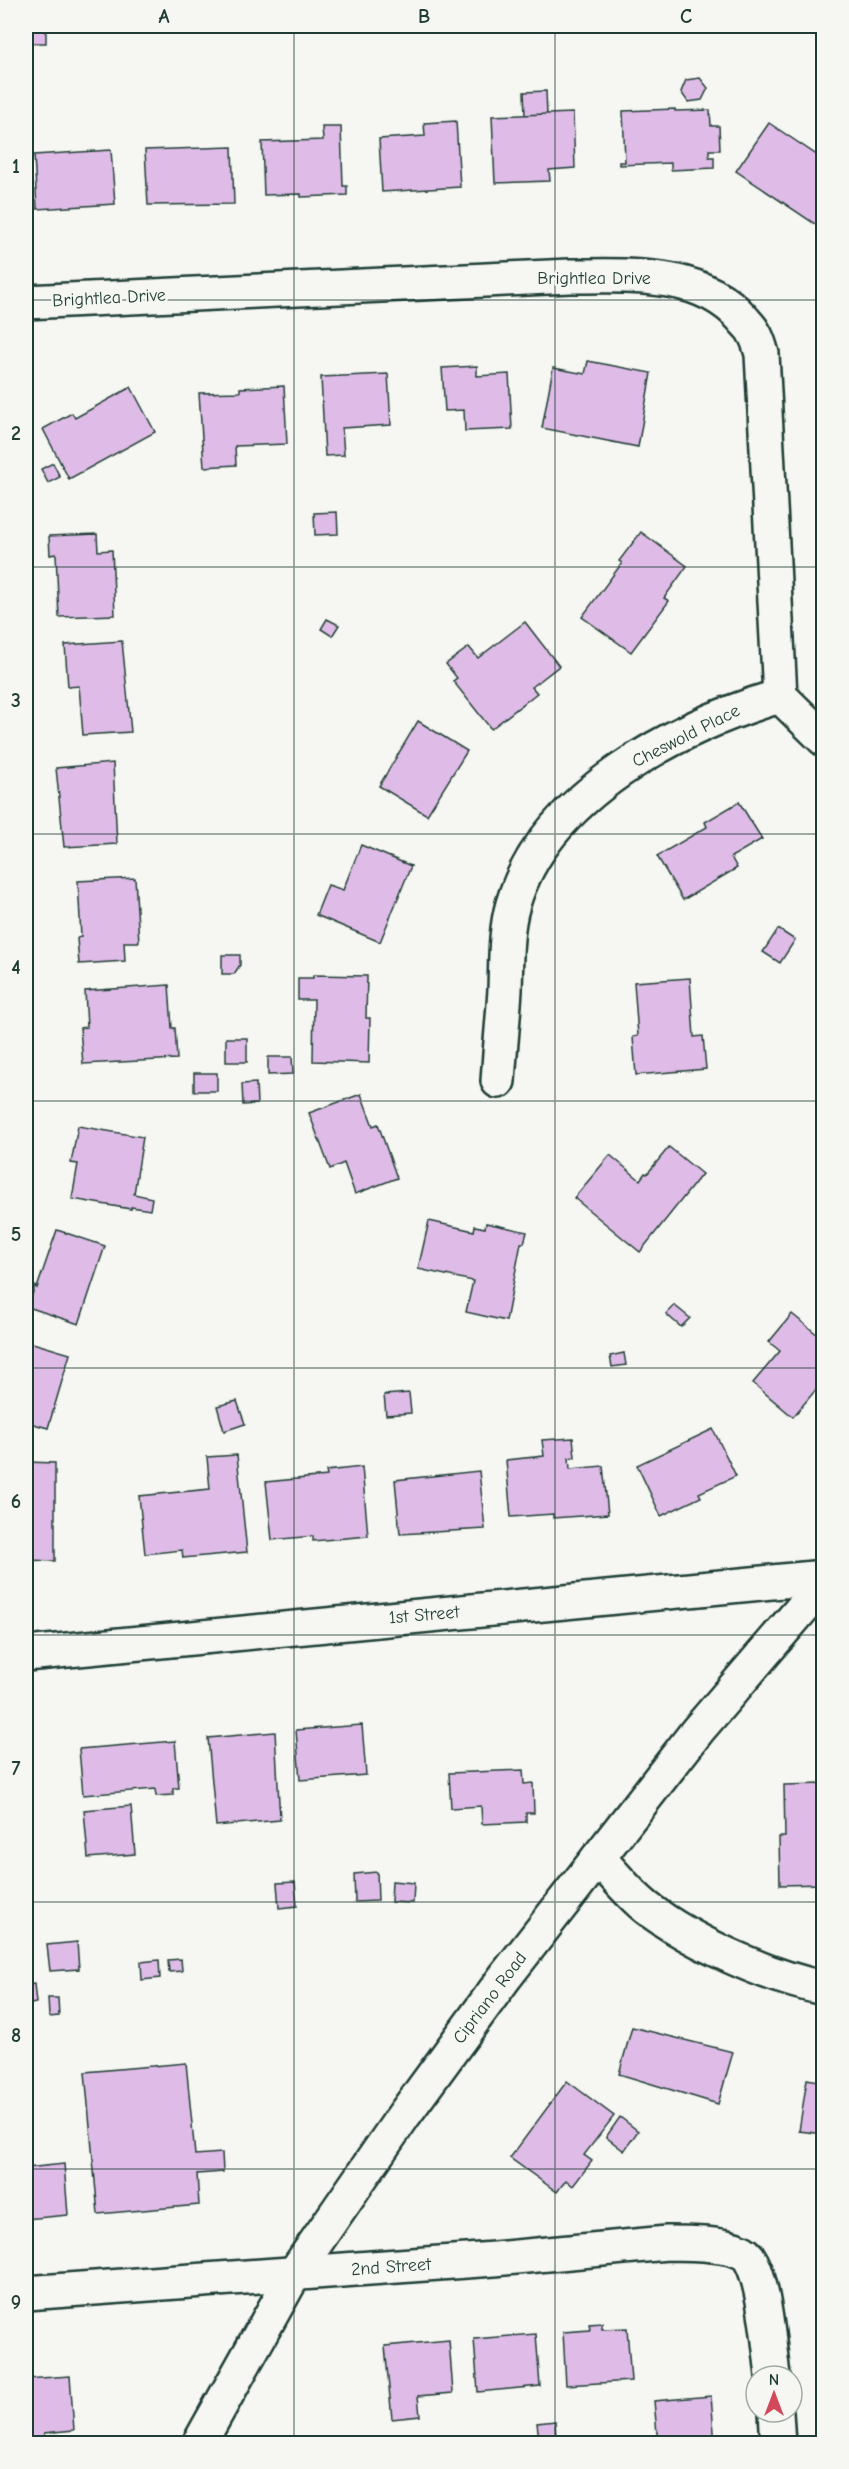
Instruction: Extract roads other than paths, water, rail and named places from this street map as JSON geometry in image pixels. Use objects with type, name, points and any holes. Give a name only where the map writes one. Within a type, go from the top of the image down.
[{"type":"street","name":"Brightlea Drive","points":[[26,302],[570,276],[660,278],[704,289],[734,308],[754,332],[762,354],[780,696]]},
{"type":"street","points":[[780,696],[824,738]]},
{"type":"street","name":"Cheswold Place","points":[[498,1081],[507,942],[513,905],[525,872],[541,847],[603,781],[654,748],[712,719],[780,696]]},
{"type":"street","name":"1st Street","points":[[26,1654],[824,1577]]},
{"type":"street","name":"Cipriano Road","points":[[199,2444],[294,2274],[404,2115],[505,1977],[698,1730],[824,1584]]},
{"type":"street","points":[[598,1858],[647,1908],[694,1937],[754,1967],[799,1983],[824,1988]]},
{"type":"street","name":"2nd Street","points":[[26,2293],[690,2243],[730,2248],[744,2253],[753,2261],[759,2281],[771,2364]]},
{"type":"street","points":[[777,2424],[778,2444]]}]
